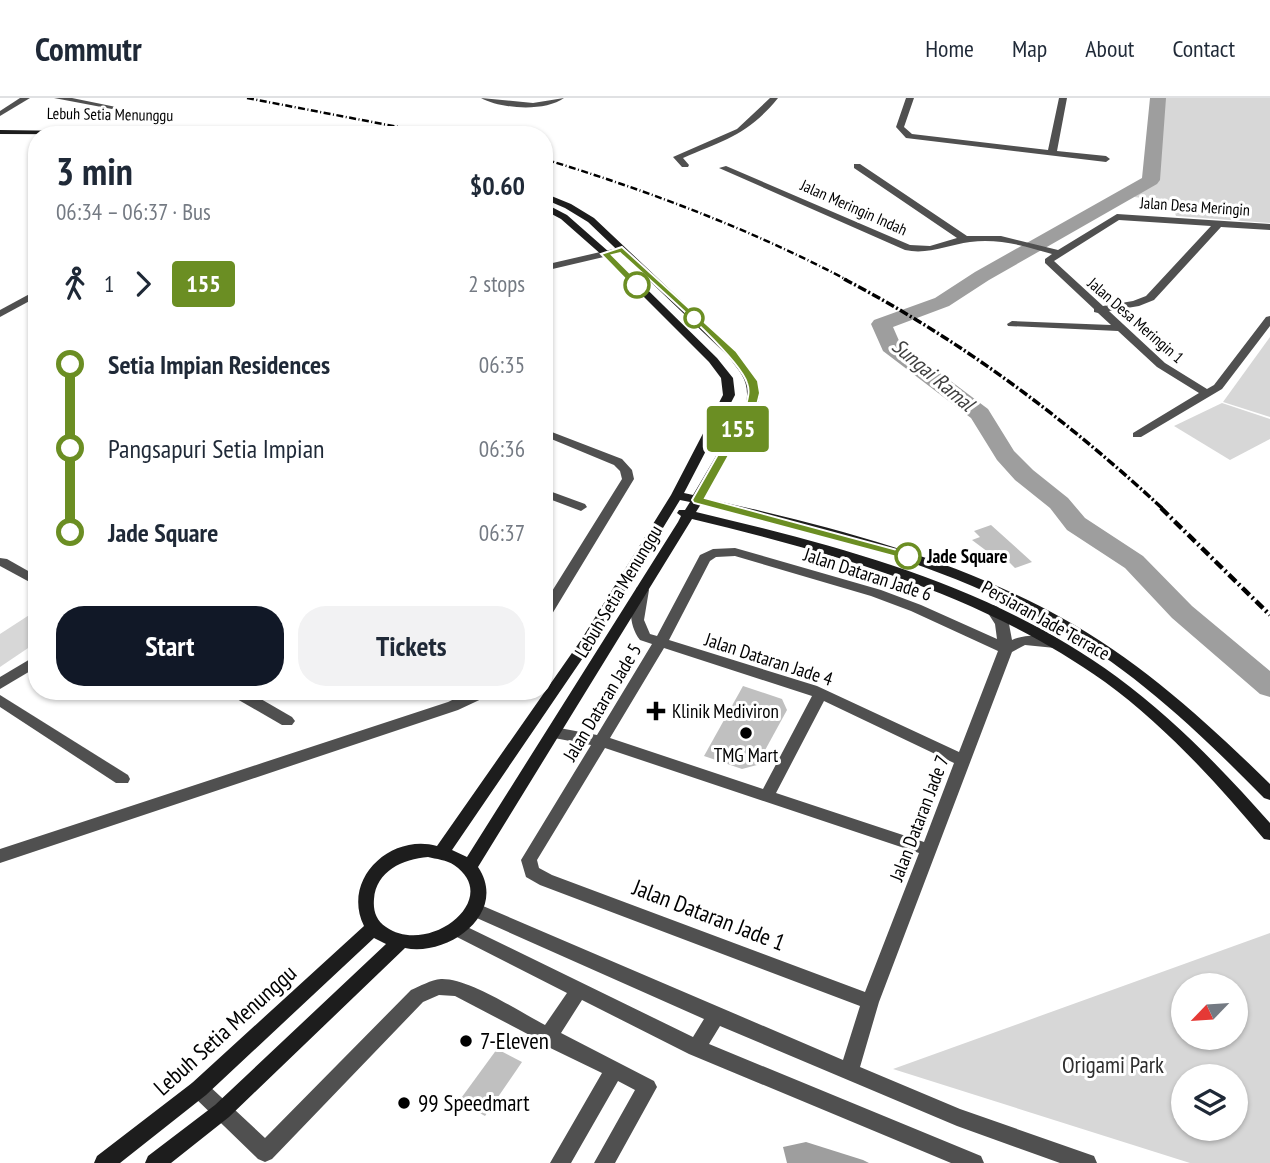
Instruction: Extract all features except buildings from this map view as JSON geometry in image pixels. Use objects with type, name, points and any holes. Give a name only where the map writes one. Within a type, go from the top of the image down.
[{"type":"street","points":[[0,114],[26,98]]},
{"type":"street","points":[[58,98],[112,107]]},
{"type":"street","points":[[485,98],[539,105],[550,104],[560,98]]},
{"type":"street","points":[[685,165],[677,157],[719,142],[747,127],[774,98]]},
{"type":"street","points":[[910,98],[900,127],[903,133],[916,137],[1106,159]]},
{"type":"street","points":[[1052,153],[1063,98]]},
{"type":"street","name":"Lebuh Setia Menunggu","points":[[0,132],[28,132]]},
{"type":"street","name":"Lebuh Setia Menunggu","points":[[0,140],[28,141]]},
{"type":"street","points":[[857,166],[966,240]]},
{"type":"street","name":"Jalan Meringin Indah","points":[[723,168],[908,248],[924,250],[966,240],[996,237],[1057,253]]},
{"type":"street","points":[[553,200],[581,212],[732,354],[752,381],[752,405],[698,500]]},
{"type":"street","points":[[553,211],[565,217],[606,254],[713,360],[727,378],[729,395],[677,495]]},
{"type":"street","name":"Jalan Desa Meringin","points":[[1048,263],[1057,253],[1117,217],[1270,227]]},
{"type":"street","points":[[1098,310],[1135,304],[1150,298],[1219,223]]},
{"type":"street","points":[[570,262],[589,252],[592,242]]},
{"type":"street","points":[[553,266],[622,250]]},
{"type":"street","points":[[570,262],[597,261],[618,266]]},
{"type":"street","name":"Jalan Desa Meringin 1","points":[[1048,263],[1161,365],[1208,394]]},
{"type":"street","points":[[0,314],[28,298]]},
{"type":"street","points":[[1137,435],[1208,394],[1227,378],[1270,319]]},
{"type":"street","points":[[1012,324],[1119,328]]},
{"type":"street","points":[[553,436],[618,462],[626,470],[628,479],[553,601]]},
{"type":"street","name":"Lebuh Setia Menunggu","points":[[553,691],[586,643],[677,495]]},
{"type":"street","name":"Persiaran Jade Terrace","points":[[677,495],[905,555],[968,579],[1033,610],[1104,650],[1174,703],[1270,794]]},
{"type":"street","points":[[553,497],[581,508]]},
{"type":"street","name":"Lebuh Setia Menunggu","points":[[470,866],[698,500]]},
{"type":"street","name":"Persiaran Jade Terrace","points":[[668,510],[854,557],[920,579],[993,610],[1055,643],[1110,679],[1155,716],[1196,754],[1270,834]]},
{"type":"street","name":"Jalan Dataran Jade 6","points":[[713,553],[735,552],[876,593],[1006,649]]},
{"type":"street","name":"Jalan Dataran Jade 5","points":[[532,872],[529,860],[533,849],[660,643],[705,558],[713,553]]},
{"type":"street","points":[[2,562],[28,577]]},
{"type":"street","name":"Jalan Dataran Jade 4","points":[[642,590],[636,620],[638,629],[645,637],[820,694],[963,760]]},
{"type":"street","points":[[993,610],[1002,624],[1006,649],[1023,640],[1055,643]]},
{"type":"street","name":"Jalan Dataran Jade 7","points":[[849,1071],[870,1002],[1006,649]]},
{"type":"street","points":[[0,684],[28,666]]},
{"type":"street","points":[[767,796],[820,694]]},
{"type":"street","points":[[0,700],[122,779]]},
{"type":"street","points":[[250,700],[287,721]]},
{"type":"street","points":[[0,856],[466,700]]},
{"type":"street","name":"Lebuh Setia Menunggu","points":[[443,851],[547,700]]},
{"type":"street","points":[[554,733],[602,741],[929,850]]},
{"type":"street","points":[[413,851],[443,851],[470,866],[478,879],[480,894],[476,910],[459,930],[431,943],[400,942],[385,937],[366,916],[364,903],[366,890],[378,870],[398,856],[413,851]]},
{"type":"street","name":"Jalan Dataran Jade 1","points":[[532,872],[546,880],[870,1002]]},
{"type":"street","points":[[476,910],[716,1016],[957,1117],[1087,1163]]},
{"type":"street","name":"Lebuh Setia Menunggu","points":[[104,1163],[199,1089],[374,927]]},
{"type":"street","points":[[459,930],[696,1048],[974,1163]]},
{"type":"street","points":[[155,1163],[222,1111],[400,942]]},
{"type":"street","points":[[199,1089],[265,1152],[417,996],[438,987],[457,988],[647,1087],[604,1163]]},
{"type":"street","points":[[547,1037],[579,990]]},
{"type":"street","points":[[696,1048],[716,1016]]},
{"type":"street","points":[[560,1163],[614,1070]]},
{"type":"green space","points":[[1165,98],[1270,98],[1270,223],[1176,216],[1171,201],[1134,197],[1158,179]]},
{"type":"green space","points":[[1270,337],[1270,417],[1223,402]]},
{"type":"green space","points":[[1222,403],[1270,419],[1270,439],[1230,460],[1174,426]]},
{"type":"green space","points":[[28,616],[28,648],[0,667],[0,634]]},
{"type":"green space","name":"Origami Park","points":[[1270,933],[1270,1163],[1190,1163],[893,1069]]},
{"type":"shaded area","points":[[806,1142],[869,1163],[787,1163],[783,1147]]},
{"type":"waterway","name":"Sungai Ramal","points":[[1158,98],[1151,180],[982,276],[942,302],[881,324],[891,346],[980,414],[1005,455],[1024,475],[1059,503],[1076,524],[1134,562],[1182,612],[1270,687]]},
{"type":"railway","points":[[247,98],[393,126]]},
{"type":"railway","points":[[553,162],[698,212],[774,244],[847,280]]},
{"type":"railway","points":[[844,279],[930,328],[1011,383],[1089,444],[1163,509]]},
{"type":"railway","points":[[1161,508],[1270,615]]},
{"type":"bus line","name":"155","points":[[637,285],[606,254],[622,250],[732,354],[752,381],[752,405],[698,500],[908,556]]},
{"type":"place","name":"Jade Square","points":[[908,556]]},
{"type":"place","name":"Klinik Mediviron","points":[[656,711]]},
{"type":"place","name":"TMG Mart","points":[[746,733]]},
{"type":"place","name":"7-Eleven","points":[[466,1041]]},
{"type":"place","name":"99 Speedmart","points":[[404,1103]]}]
